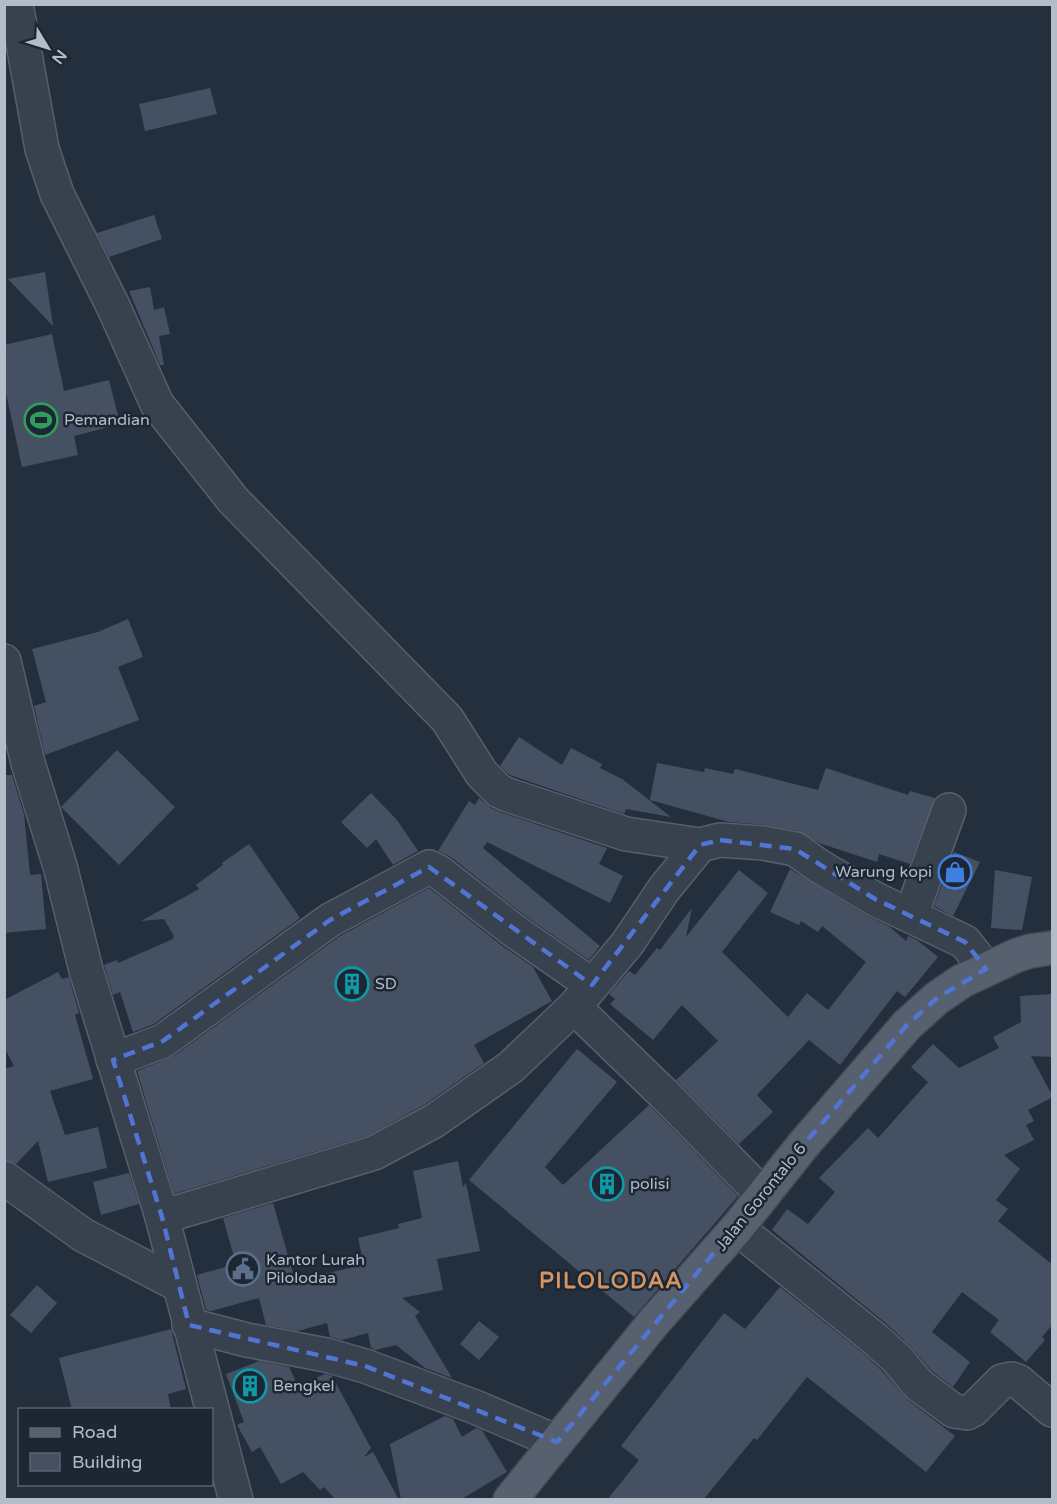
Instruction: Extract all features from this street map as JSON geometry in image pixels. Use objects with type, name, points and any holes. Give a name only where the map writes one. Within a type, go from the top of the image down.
[{"type":"main road","name":"Jalan Gorontalo 6","points":[[510,1500],[654,1322],[737,1228],[907,1025],[937,998],[962,981],[1029,951],[1053,948]]},
{"type":"street","points":[[16,4],[42,149],[57,194],[157,404],[233,500],[447,719],[483,774],[500,791],[626,834],[700,845],[720,840],[763,843],[795,849],[875,899],[965,942],[986,969]]},
{"type":"street","points":[[4,661],[28,763],[60,866],[86,970],[162,1217],[211,1408]]},
{"type":"street","points":[[912,915],[948,810]]},
{"type":"street","points":[[162,1217],[374,1153],[434,1120],[511,1067],[583,996],[627,944],[664,889],[700,845]]},
{"type":"street","points":[[113,1060],[163,1041],[330,920],[429,867],[439,872],[513,930],[583,996],[664,1094],[763,1195]]},
{"type":"street","points":[[4,1178],[83,1235],[179,1285]]},
{"type":"street","points":[[737,1228],[875,1339],[897,1359],[919,1385],[954,1411],[967,1413],[973,1410],[1002,1381],[1012,1379],[1022,1384],[1053,1410]]},
{"type":"street","points":[[189,1325],[247,1340],[326,1355],[365,1366],[475,1407],[557,1442]]},
{"type":"street","points":[[213,1414],[236,1500]]},
{"type":"highlighted area","points":[[720,840],[795,849],[875,899],[965,942],[986,969],[937,998],[907,1025],[804,1144],[557,1442],[365,1366],[189,1325],[162,1217],[113,1060],[163,1041],[330,920],[429,867],[592,985],[700,845]]},
{"type":"building","points":[[210,88],[217,114],[145,131],[139,104]]},
{"type":"building","points":[[154,215],[162,239],[109,257],[97,233]]},
{"type":"building","points":[[45,272],[53,326],[8,279]]},
{"type":"building","points":[[150,287],[154,310],[164,307],[170,334],[159,336],[164,365],[160,365],[129,291]]},
{"type":"building","name":"Pemandian","points":[[52,334],[64,391],[109,380],[120,424],[74,436],[78,455],[22,467],[4,384],[4,345]]},
{"type":"building","points":[[128,619],[143,657],[118,667],[139,720],[45,755],[34,706],[46,702],[32,649],[98,632]]},
{"type":"building","points":[[519,737],[562,765],[571,748],[602,764],[600,768],[622,779],[671,817],[626,809],[624,814],[510,775],[500,766]]},
{"type":"building","points":[[117,750],[175,807],[119,865],[61,807]]},
{"type":"building","points":[[657,763],[704,772],[705,768],[733,774],[735,769],[818,790],[826,768],[908,795],[910,791],[935,798],[910,864],[879,854],[877,862],[819,843],[798,831],[766,825],[729,822],[650,800]]},
{"type":"building","points":[[4,775],[12,775],[24,814],[30,875],[41,874],[46,929],[4,933]]},
{"type":"building","points":[[371,793],[397,820],[418,851],[393,865],[376,839],[367,848],[341,822]]},
{"type":"building","points":[[479,798],[500,812],[607,848],[599,864],[623,876],[610,903],[487,842],[483,848],[600,946],[589,960],[524,915],[451,857],[438,851],[469,801],[475,805]]},
{"type":"building","points":[[249,844],[300,918],[154,1024],[133,1032],[120,992],[113,995],[104,965],[117,960],[118,963],[173,939],[174,936],[164,919],[141,921],[199,889],[196,885]]},
{"type":"building","name":"Warung kopi","points":[[954,852],[980,862],[953,916],[934,906]]},
{"type":"building","points":[[790,869],[890,927],[906,941],[908,936],[917,940],[938,957],[905,997],[897,991],[840,1065],[809,1040],[757,1095],[773,1112],[739,1144],[676,1080],[718,1041],[682,1005],[653,1040],[610,1004],[615,999],[609,994],[629,971],[635,975],[657,948],[660,950],[692,908],[686,937],[739,870],[768,893],[722,952],[788,1017],[807,993],[828,1010],[866,962],[822,926],[818,932],[801,921],[799,925],[770,912]]},
{"type":"building","points":[[995,870],[1032,877],[1022,930],[991,928]]},
{"type":"building","name":"SD","points":[[429,888],[501,945],[533,967],[552,1001],[474,1045],[484,1063],[424,1105],[367,1136],[174,1194],[137,1071],[174,1056],[340,936]]},
{"type":"building","points":[[58,972],[62,979],[69,977],[79,1013],[75,1015],[93,1079],[50,1091],[65,1135],[98,1127],[107,1168],[48,1182],[38,1141],[16,1164],[4,1160],[4,1069],[14,1066],[4,1047],[4,1000]]},
{"type":"building","points":[[1053,994],[1053,1057],[1031,1056],[1053,1097],[1028,1110],[1034,1121],[1026,1125],[1034,1140],[1004,1155],[1020,1169],[996,1200],[1008,1209],[998,1221],[1053,1265],[1053,1324],[1042,1337],[1045,1340],[1026,1362],[990,1332],[999,1320],[962,1292],[932,1332],[970,1362],[953,1387],[932,1371],[888,1325],[772,1230],[787,1209],[808,1224],[835,1192],[819,1178],[868,1128],[878,1138],[928,1082],[911,1067],[933,1044],[959,1068],[999,1048],[993,1037],[1021,1022],[1020,996]]},
{"type":"building","name":"polisi","points":[[577,1049],[617,1082],[545,1167],[563,1185],[649,1105],[738,1196],[634,1317],[469,1180]]},
{"type":"building","points":[[458,1161],[463,1187],[466,1183],[480,1251],[437,1259],[443,1290],[402,1298],[420,1312],[415,1316],[452,1378],[425,1368],[396,1345],[375,1350],[371,1348],[368,1333],[342,1340],[330,1337],[327,1323],[298,1331],[266,1325],[259,1298],[211,1311],[206,1310],[197,1275],[236,1264],[223,1218],[273,1203],[295,1280],[364,1265],[358,1238],[399,1228],[398,1224],[422,1218],[413,1171]]},
{"type":"building","points":[[129,1173],[139,1204],[101,1215],[93,1182]]},
{"type":"building","points":[[37,1285],[57,1303],[31,1333],[10,1315]]},
{"type":"building","points":[[780,1287],[863,1353],[908,1400],[955,1436],[926,1472],[807,1377],[757,1440],[754,1438],[703,1500],[607,1500],[639,1460],[621,1446],[724,1313],[745,1329]]},
{"type":"building","points":[[479,1321],[499,1337],[479,1360],[460,1344]]},
{"type":"building","points":[[171,1329],[186,1389],[168,1394],[171,1408],[72,1408],[59,1358]]},
{"type":"building","points":[[259,1361],[289,1367],[298,1386],[325,1374],[332,1376],[371,1448],[364,1457],[373,1452],[399,1500],[336,1500],[324,1487],[320,1490],[303,1472],[281,1484],[260,1447],[252,1452],[237,1425],[244,1422],[226,1374]]},
{"type":"building","points":[[445,1416],[453,1419],[462,1437],[476,1428],[482,1430],[507,1472],[460,1500],[401,1500],[390,1444]]},
{"type":"place","name":"Pemandian","points":[[41,420]]},
{"type":"place","name":"Warung kopi","points":[[955,872]]},
{"type":"place","name":"SD","points":[[352,984]]},
{"type":"place","name":"polisi","points":[[607,1184]]},
{"type":"place","name":"Kantor Lurah Pilolodaa","points":[[243,1269]]},
{"type":"place","name":"Bengkel","points":[[250,1386]]},
{"type":"district","name":"PILOLODAA","points":[[611,1281]]}]
